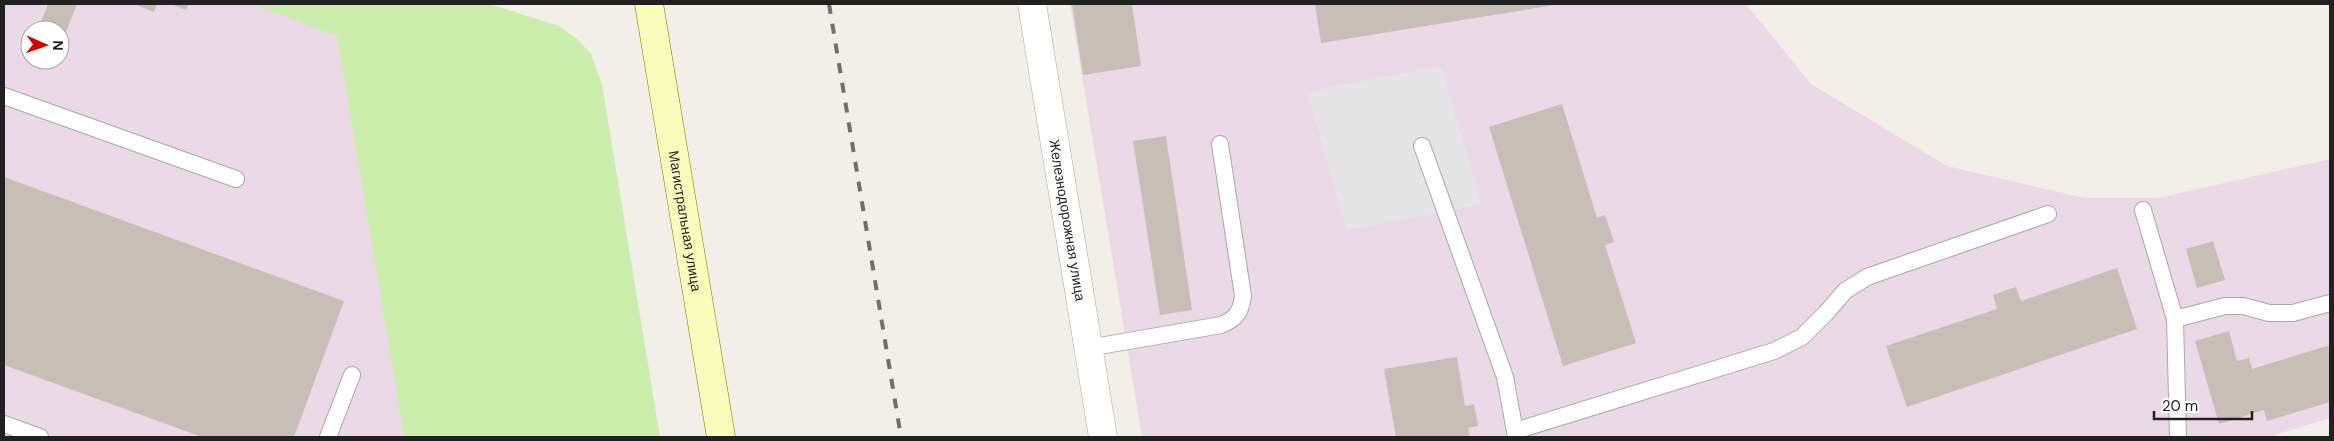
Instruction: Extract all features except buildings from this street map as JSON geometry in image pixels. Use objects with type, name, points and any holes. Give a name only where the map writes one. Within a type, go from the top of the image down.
[{"type":"main road","name":"Магистральная улица","points":[[649,4],[721,437]]},
{"type":"street","name":"Железнодорожная улица","points":[[1032,4],[1103,437]]},
{"type":"lane","points":[[4,96],[236,179]]},
{"type":"lane","points":[[1088,348],[1221,325],[1233,321],[1241,309],[1243,296],[1220,144]]},
{"type":"lane","points":[[1422,146],[1505,377],[1516,434],[1774,351],[1802,337],[1826,313],[1844,291],[1867,277],[2048,214]]},
{"type":"lane","points":[[2143,210],[2174,319],[2178,437]]},
{"type":"lane","points":[[2174,319],[2210,308],[2225,306],[2243,306],[2269,313],[2293,313],[2330,303]]},
{"type":"lane","points":[[328,437],[352,374]]},
{"type":"lane","points":[[4,424],[40,437]]},
{"type":"shaded area","points":[[4,4],[487,4],[551,437],[4,437]]},
{"type":"shaded area","points":[[1070,4],[1746,4],[1811,84],[1947,166],[2085,198],[2159,198],[2330,159],[2330,418],[2268,437],[1142,437]]},
{"type":"shaded area","points":[[1441,66],[1481,204],[1347,230],[1307,92]]},
{"type":"green space","points":[[253,4],[489,4],[559,26],[577,39],[591,54],[602,85],[660,437],[404,437],[337,36]]},
{"type":"railway","points":[[829,4],[901,437]]}]
